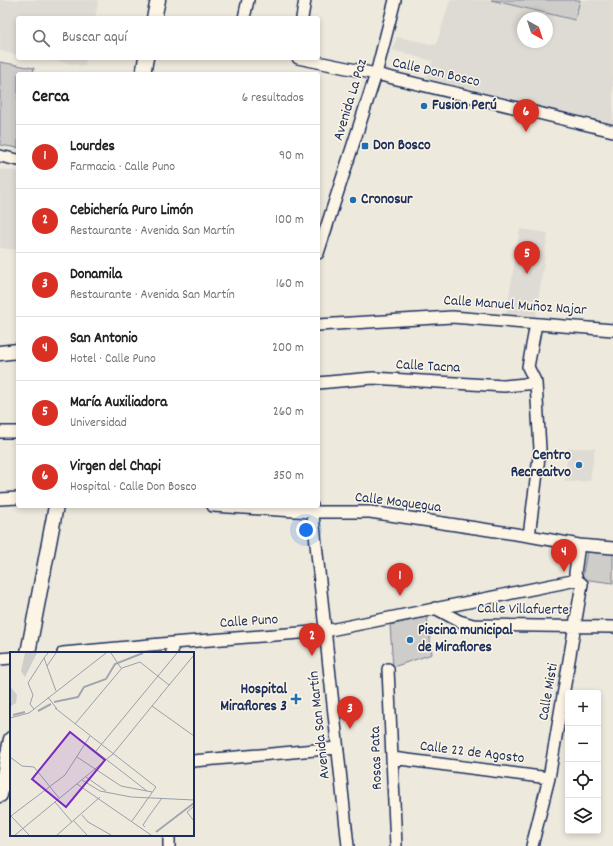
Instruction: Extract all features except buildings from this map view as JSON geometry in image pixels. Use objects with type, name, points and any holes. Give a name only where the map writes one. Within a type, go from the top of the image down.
[{"type":"main road","points":[[154,16],[158,0]]},
{"type":"main road","points":[[143,72],[146,60]]},
{"type":"main road","points":[[0,353],[16,351]]},
{"type":"main road","points":[[28,652],[56,508]]},
{"type":"main road","points":[[0,795],[7,777],[10,748]]},
{"type":"street","points":[[244,16],[248,0]]},
{"type":"street","points":[[302,16],[305,0]]},
{"type":"street","name":"Avenida La Paz","points":[[320,247],[376,74],[395,0]]},
{"type":"street","name":"Calle Don Bosco","points":[[308,60],[376,74],[613,131]]},
{"type":"street","points":[[0,156],[16,160]]},
{"type":"street","name":"Calle Manuel Muñoz Najar","points":[[320,325],[452,317],[613,330]]},
{"type":"street","points":[[529,536],[540,449],[536,383],[528,367],[536,324]]},
{"type":"street","name":"Calle Tacna","points":[[320,383],[373,378],[504,386],[536,383]]},
{"type":"street","points":[[0,432],[16,432]]},
{"type":"street","points":[[0,499],[16,498]]},
{"type":"street","name":"Calle Moquegua","points":[[279,508],[370,512],[579,545],[613,548]]},
{"type":"street","name":"Avenida San Martín","points":[[312,509],[348,846]]},
{"type":"street","name":"Calle Misti","points":[[532,846],[549,778],[582,584],[577,580],[575,573],[579,545]]},
{"type":"street","name":"Calle Puno","points":[[85,652],[172,648],[325,631],[577,580]]},
{"type":"street","name":"Calle Villafuerte","points":[[435,608],[459,621],[473,625],[613,627]]},
{"type":"street","points":[[0,659],[10,658]]},
{"type":"street","name":"Rosas Pata","points":[[388,669],[396,846]]},
{"type":"street","points":[[194,761],[337,748]]},
{"type":"street","name":"Calle 22 de Agosto","points":[[392,758],[549,778]]},
{"type":"street","points":[[526,846],[532,846]]},
{"type":"shaded area","points":[[0,0],[97,0],[95,16],[16,16],[16,55],[0,51]]},
{"type":"shaded area","points":[[450,0],[613,0],[613,128],[426,78],[432,61],[392,50],[397,37],[436,45]]},
{"type":"shaded area","points":[[491,0],[580,0],[575,20],[553,15],[553,12],[541,12]]},
{"type":"shaded area","points":[[50,60],[86,60],[85,66]]},
{"type":"shaded area","points":[[0,62],[34,68],[33,72],[16,72],[16,148],[0,145]]},
{"type":"shaded area","points":[[0,169],[16,172],[16,250],[0,248]]},
{"type":"shaded area","points":[[520,229],[548,233],[536,316],[506,314]]},
{"type":"shaded area","name":"Centro Recreaitvo","points":[[568,448],[595,448],[590,481],[565,482]]},
{"type":"shaded area","points":[[587,551],[613,554],[613,583],[582,579]]},
{"type":"shaded area","name":"Piscina municipal de Miraflores","points":[[427,617],[432,654],[393,667],[390,625]]},
{"type":"place","name":"Fusion Perú","points":[[424,106]]},
{"type":"place","name":"Virgen del Chapi","points":[[526,132]]},
{"type":"place","name":"Don Bosco","points":[[365,146]]},
{"type":"place","name":"Cronosur","points":[[353,200]]},
{"type":"place","name":"María Auxiliadora","points":[[527,274]]},
{"type":"place","name":"Centro Recreaitvo","points":[[579,465]]},
{"type":"place","name":"San Antonio","points":[[564,572]]},
{"type":"place","name":"Lourdes","points":[[400,596]]},
{"type":"place","name":"Piscina municipal de Miraflores","points":[[410,640]]},
{"type":"place","name":"Cebichería Puro Limón","points":[[312,656]]},
{"type":"place","name":"Hospital Miraflores 3","points":[[296,699]]},
{"type":"place","name":"Donamila","points":[[350,729]]}]
